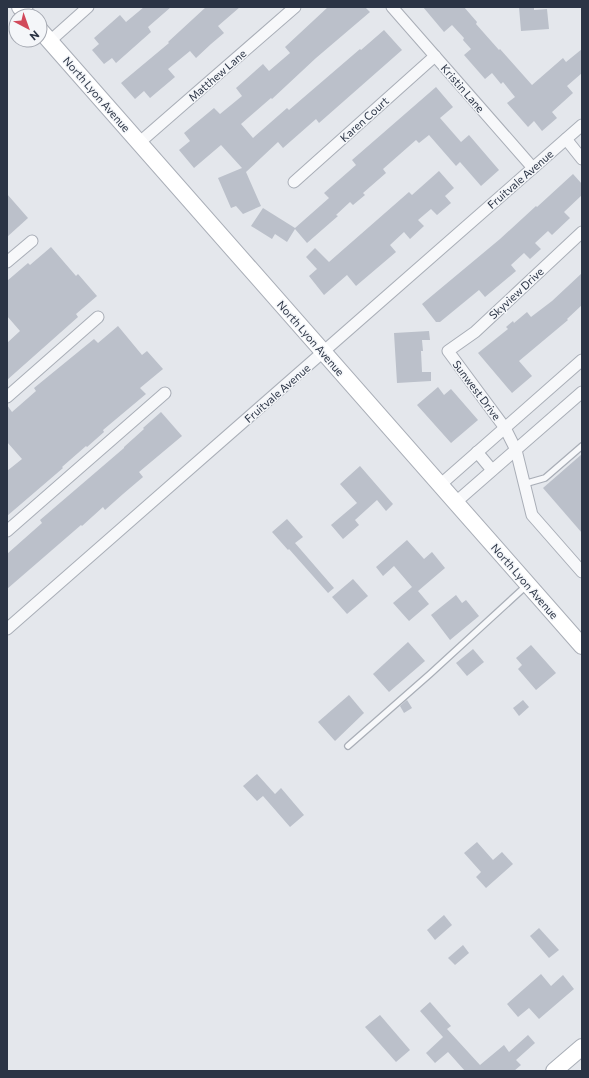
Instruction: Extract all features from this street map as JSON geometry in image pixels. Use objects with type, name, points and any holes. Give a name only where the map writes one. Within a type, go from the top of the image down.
[{"type":"street","points":[[48,33],[88,7]]},
{"type":"street","name":"Matthew Lane","points":[[140,142],[295,7]]},
{"type":"street","name":"Kristin Lane","points":[[392,7],[533,168]]},
{"type":"street","name":"North Lyon Avenue","points":[[48,38],[582,646]]},
{"type":"street","name":"Karen Court","points":[[294,182],[435,56]]},
{"type":"street","name":"Fruitvale Avenue","points":[[7,629],[533,168],[580,130]]},
{"type":"street","points":[[566,140],[582,159]]},
{"type":"street","name":"Skyview Drive","points":[[448,352],[475,332],[582,232]]},
{"type":"street","points":[[7,262],[32,241]]},
{"type":"street","points":[[7,397],[98,317]]},
{"type":"street","name":"Sunwest Drive","points":[[448,352],[505,428],[516,450],[532,516],[582,572]]},
{"type":"street","points":[[505,428],[582,360]]},
{"type":"street","points":[[456,502],[582,392]]},
{"type":"street","points":[[7,531],[165,393]]},
{"type":"street","name":"Sunwest Drive","points":[[440,485],[505,428]]},
{"type":"street","points":[[477,452],[492,470]]},
{"type":"street","points":[[554,1071],[582,1047]]},
{"type":"lane","points":[[524,484],[545,478],[582,446]]},
{"type":"lane","points":[[348,746],[430,674],[528,584]]},
{"type":"building","points":[[144,7],[171,7],[148,27],[151,32],[116,63],[112,58],[104,64],[92,50],[99,44],[94,38],[120,15],[126,22]]},
{"type":"building","points":[[206,7],[240,7],[218,26],[224,33],[196,58],[190,51],[168,69],[175,77],[150,98],[144,91],[135,99],[121,83],[169,43],[168,42]]},
{"type":"building","points":[[328,7],[365,7],[370,12],[316,58],[272,99],[271,98],[241,124],[253,138],[287,108],[289,110],[384,30],[402,50],[319,123],[316,119],[283,148],[278,142],[246,172],[261,206],[243,214],[236,206],[231,208],[218,178],[242,168],[221,145],[194,168],[179,150],[190,141],[184,133],[214,108],[220,114],[242,96],[236,88],[263,64],[269,71],[290,53],[285,47]]},
{"type":"building","points":[[423,7],[464,7],[477,22],[476,24],[532,85],[563,58],[566,62],[582,49],[582,73],[567,86],[573,93],[552,112],[557,118],[542,131],[534,121],[528,127],[507,103],[515,97],[503,82],[501,84],[492,73],[485,79],[464,55],[471,49],[463,40],[464,38],[452,25],[444,32]]},
{"type":"building","points":[[519,7],[534,7],[534,10],[547,9],[549,29],[521,31]]},
{"type":"building","points":[[436,87],[453,107],[440,118],[461,142],[469,135],[499,170],[481,186],[460,162],[456,166],[429,135],[419,143],[416,140],[383,169],[386,173],[363,193],[365,195],[353,205],[350,202],[336,215],[338,216],[307,243],[295,229],[287,242],[275,234],[272,239],[251,226],[263,208],[295,228],[329,198],[324,193],[356,165],[352,160]]},
{"type":"building","points":[[439,171],[454,188],[445,196],[451,203],[437,215],[431,209],[418,220],[424,226],[410,239],[404,232],[390,245],[396,252],[356,286],[347,275],[324,295],[309,276],[317,269],[306,257],[315,248],[329,262],[409,192],[412,195]]},
{"type":"building","points":[[573,174],[582,184],[582,195],[564,212],[570,218],[552,235],[548,231],[535,243],[541,249],[530,259],[524,253],[511,265],[516,271],[485,297],[479,290],[440,322],[436,322],[422,304],[500,239]]},
{"type":"building","points":[[7,194],[28,218],[7,237]]},
{"type":"building","points":[[51,247],[76,276],[78,274],[97,296],[76,314],[78,317],[7,380],[7,343],[20,331],[7,316],[7,281],[28,263],[30,265]]},
{"type":"building","points":[[582,273],[582,305],[567,319],[568,320],[519,361],[532,376],[512,393],[478,353],[508,329],[506,327],[513,321],[514,323],[527,312],[531,317],[552,301]]},
{"type":"building","points":[[118,326],[142,355],[147,351],[163,369],[140,388],[146,394],[103,430],[104,432],[87,447],[86,446],[62,467],[63,468],[7,516],[7,471],[22,459],[7,442],[7,405],[12,412],[36,391],[34,388],[94,339],[98,343]]},
{"type":"building","points":[[429,331],[430,340],[422,340],[423,351],[421,351],[422,372],[431,372],[431,381],[397,383],[394,333]]},
{"type":"building","points":[[438,387],[444,395],[451,389],[478,420],[451,443],[417,405]]},
{"type":"building","points":[[161,412],[182,436],[139,472],[143,477],[105,510],[103,507],[82,526],[81,525],[7,589],[7,554],[42,523],[40,520],[124,448]]},
{"type":"building","points":[[582,454],[582,533],[543,488]]},
{"type":"building","points":[[360,466],[393,504],[386,511],[377,500],[355,520],[359,525],[343,539],[331,525],[357,503],[340,484]]},
{"type":"building","points":[[287,519],[303,537],[295,543],[334,588],[328,593],[272,532]]},
{"type":"building","points":[[407,540],[424,559],[432,552],[445,568],[418,591],[429,604],[409,621],[393,603],[412,587],[394,566],[383,576],[376,567]]},
{"type":"building","points":[[353,579],[368,596],[347,614],[332,597]]},
{"type":"building","points":[[456,595],[462,603],[466,600],[479,616],[450,640],[431,615]]},
{"type":"building","points":[[408,642],[425,661],[389,692],[373,674]]},
{"type":"building","points":[[531,645],[556,673],[536,690],[518,669],[522,665],[516,658]]},
{"type":"building","points":[[473,649],[484,662],[467,676],[456,663]]},
{"type":"building","points":[[349,695],[364,713],[335,741],[318,722]]},
{"type":"building","points":[[407,700],[412,708],[404,713],[400,706]]},
{"type":"building","points":[[523,700],[529,707],[519,716],[513,708]]},
{"type":"building","points":[[257,774],[275,794],[281,788],[304,815],[290,827],[263,796],[257,801],[243,786]]},
{"type":"building","points":[[477,842],[493,860],[502,852],[513,864],[486,888],[476,877],[481,872],[464,853]]},
{"type":"building","points":[[444,915],[452,925],[435,940],[427,930]]},
{"type":"building","points":[[539,928],[559,950],[549,958],[530,936]]},
{"type":"building","points":[[463,945],[469,953],[455,965],[448,958]]},
{"type":"building","points":[[541,974],[551,986],[563,975],[574,989],[539,1019],[529,1008],[518,1017],[507,1004]]},
{"type":"building","points":[[430,1002],[451,1026],[447,1029],[480,1065],[504,1045],[509,1052],[528,1035],[535,1043],[516,1060],[521,1065],[514,1071],[465,1071],[448,1052],[435,1063],[426,1053],[443,1037],[420,1011]]},
{"type":"building","points":[[380,1015],[410,1050],[396,1062],[365,1027]]}]
